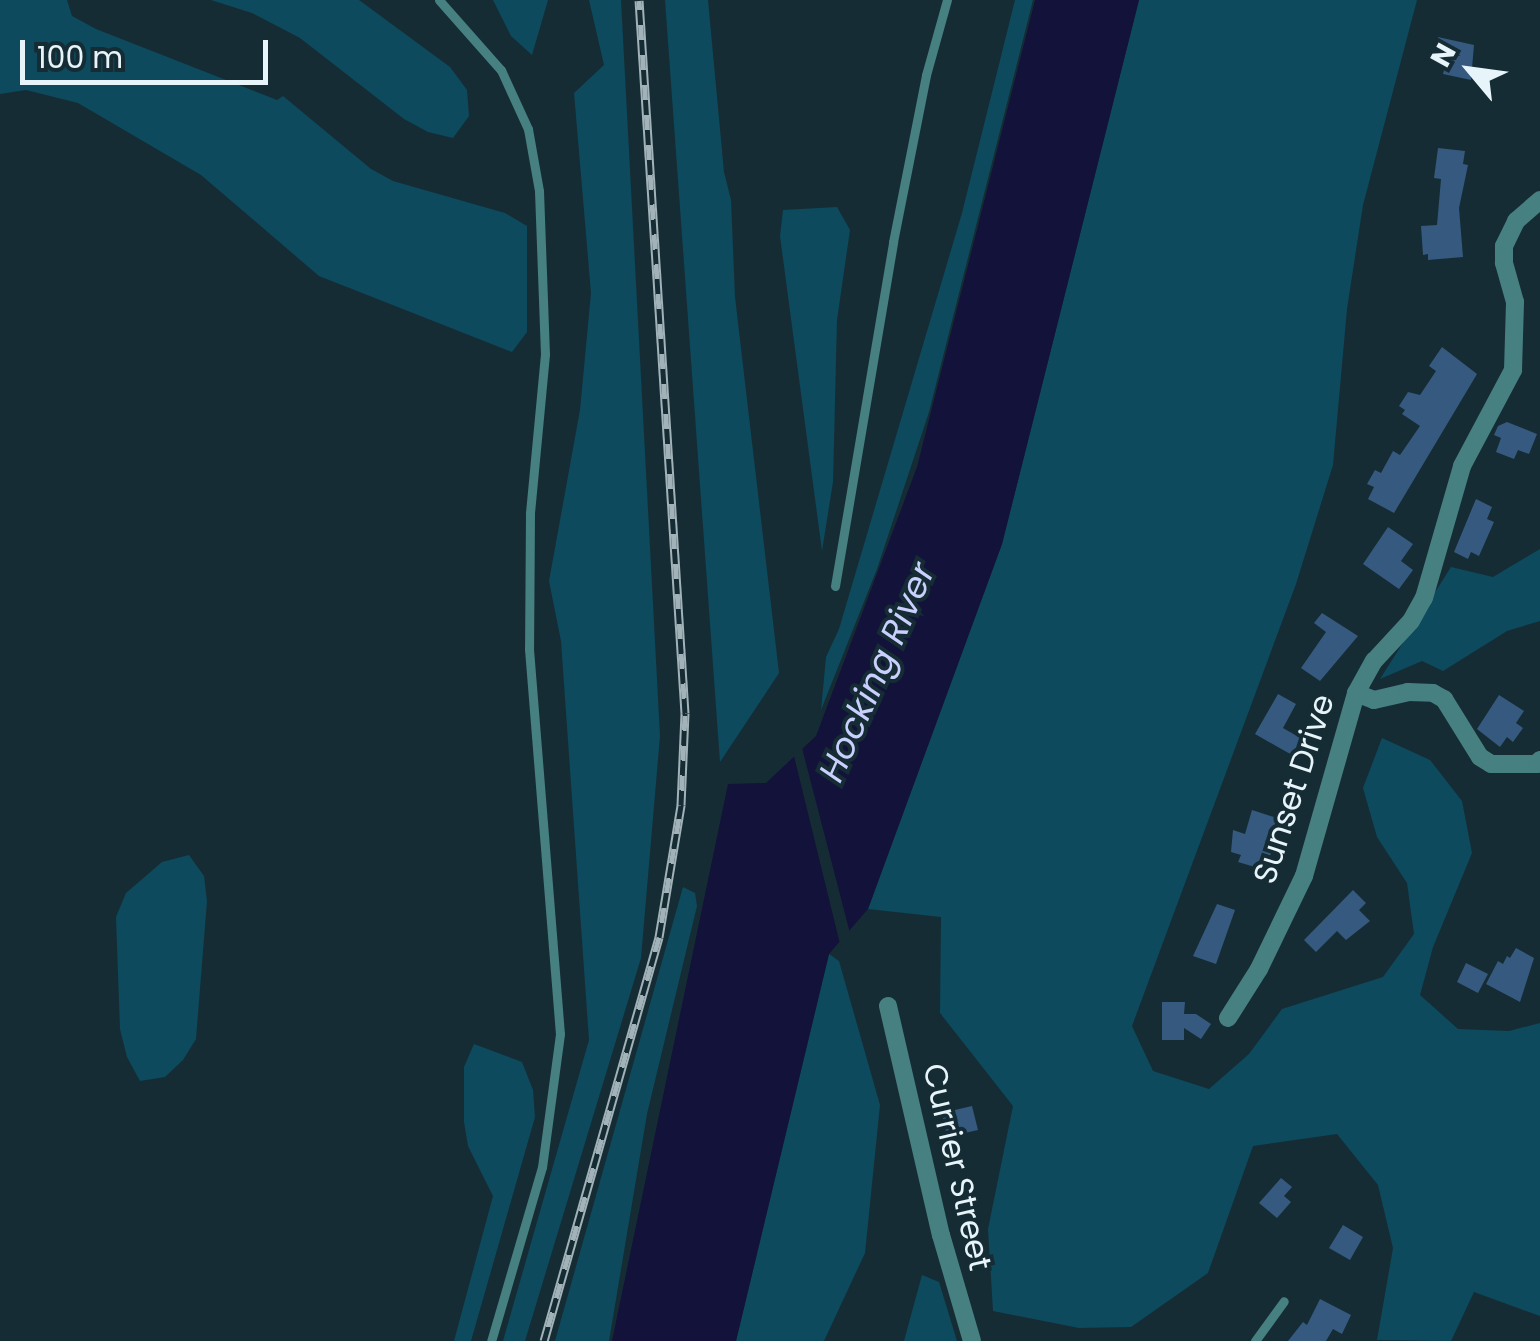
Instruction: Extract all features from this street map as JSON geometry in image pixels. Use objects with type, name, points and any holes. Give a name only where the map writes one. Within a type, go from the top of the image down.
[{"type":"street","name":"Sunset Drive","points":[[1228,1018],[1259,969],[1304,876],[1356,693],[1374,661],[1411,621],[1424,598],[1462,466],[1513,370],[1515,302],[1504,262],[1504,246],[1516,221],[1540,200]]},
{"type":"street","points":[[1356,693],[1374,700],[1408,692],[1433,693],[1444,699],[1480,757],[1491,764],[1537,764],[1540,760]]},
{"type":"street","name":"Currier Street","points":[[888,1006],[941,1235],[972,1341]]},
{"type":"lane","points":[[439,0],[501,70],[528,129],[539,192],[545,354],[530,513],[529,649],[560,1034],[542,1167],[491,1341]]},
{"type":"lane","points":[[835,586],[893,242],[926,76],[947,0]]},
{"type":"lane","points":[[1255,1341],[1284,1300]]},
{"type":"shaded area","points":[[0,0],[67,0],[72,16],[96,29],[277,100],[283,96],[371,169],[393,181],[505,213],[527,226],[527,332],[512,352],[319,276],[201,175],[78,103],[26,90],[0,94]]},
{"type":"shaded area","points":[[211,0],[359,0],[450,67],[467,90],[469,116],[453,138],[428,132],[404,119],[300,38],[252,13]]},
{"type":"shaded area","points":[[493,0],[548,0],[532,55],[511,36]]},
{"type":"shaded area","points":[[589,0],[621,0],[660,736],[641,958],[525,1341],[503,1341],[589,1040],[561,641],[549,581],[580,410],[591,293],[574,93],[604,65]]},
{"type":"shaded area","points":[[665,0],[708,0],[724,172],[731,200],[735,297],[779,673],[720,762]]},
{"type":"shaded area","points":[[1015,0],[1033,0],[929,412],[877,569],[821,710],[826,657],[839,629],[962,213]]},
{"type":"shaded area","points":[[1139,0],[1417,0],[1363,205],[1347,309],[1333,465],[1296,584],[1132,1026],[1153,1071],[1209,1089],[1249,1054],[1282,1009],[1383,977],[1414,934],[1407,883],[1377,837],[1363,788],[1382,738],[1430,760],[1462,801],[1472,853],[1433,947],[1420,995],[1458,1029],[1509,1031],[1540,1023],[1540,1316],[1474,1292],[1451,1341],[1377,1340],[1393,1248],[1378,1185],[1337,1134],[1253,1146],[1208,1273],[1131,1327],[1079,1328],[993,1311],[988,1229],[1013,1106],[940,1013],[941,917],[868,909],[1002,544]]},
{"type":"shaded area","points":[[837,207],[850,230],[837,320],[833,482],[822,551],[780,236],[783,210]]},
{"type":"shaded area","points":[[1540,549],[1540,621],[1507,631],[1443,671],[1422,661],[1380,679],[1451,567],[1493,577]]},
{"type":"shaded area","points":[[189,855],[204,876],[207,901],[196,1039],[183,1060],[165,1077],[140,1081],[127,1057],[120,1029],[116,917],[126,893],[162,862]]},
{"type":"shaded area","points":[[683,887],[695,893],[697,906],[647,1114],[609,1341],[555,1341]]},
{"type":"shaded area","points":[[829,954],[839,961],[880,1105],[865,1253],[824,1341],[736,1341]]},
{"type":"shaded area","points":[[474,1044],[522,1062],[533,1090],[535,1117],[471,1341],[454,1341],[493,1196],[468,1146],[464,1122],[464,1067]]},
{"type":"shaded area","points":[[922,1275],[939,1282],[957,1341],[904,1341]]},
{"type":"water","name":"Hocking River","points":[[1035,0],[1139,0],[1002,544],[868,909],[829,954],[736,1341],[612,1341],[728,784],[766,783],[816,736],[917,467]]},
{"type":"pier","points":[[801,744],[851,937],[841,948],[793,752]]},
{"type":"building","points":[[1438,37],[1474,45],[1471,80],[1443,74],[1446,63],[1433,60]]},
{"type":"building","points":[[1438,148],[1465,151],[1463,164],[1468,165],[1459,208],[1463,257],[1428,260],[1428,254],[1423,255],[1421,226],[1437,225],[1441,179],[1434,178]]},
{"type":"building","points":[[1442,347],[1477,374],[1394,513],[1368,499],[1374,487],[1367,484],[1375,470],[1381,473],[1393,451],[1400,455],[1420,426],[1402,414],[1405,410],[1399,406],[1408,392],[1420,395],[1436,371],[1429,366]]},
{"type":"building","points":[[1507,422],[1537,434],[1529,454],[1518,450],[1514,459],[1496,452],[1501,438],[1494,435],[1498,426]]},
{"type":"building","points":[[1476,499],[1492,507],[1487,519],[1494,522],[1479,556],[1471,552],[1468,559],[1454,552]]},
{"type":"building","points":[[1388,527],[1413,544],[1401,561],[1413,570],[1399,589],[1363,564]]},
{"type":"building","points":[[1322,613],[1358,636],[1320,681],[1301,668],[1326,632],[1314,623]]},
{"type":"building","points":[[1278,694],[1296,704],[1283,728],[1309,743],[1299,759],[1255,734]]},
{"type":"building","points":[[1499,695],[1524,711],[1516,723],[1523,728],[1513,742],[1507,737],[1500,747],[1477,729]]},
{"type":"building","points":[[1252,810],[1283,820],[1265,870],[1238,862],[1241,855],[1231,852],[1233,830],[1245,834]]},
{"type":"building","points":[[1353,890],[1366,903],[1359,910],[1370,921],[1346,940],[1337,931],[1316,952],[1304,940]]},
{"type":"building","points":[[1217,904],[1235,910],[1216,964],[1193,956]]},
{"type":"building","points":[[1516,948],[1534,958],[1520,1002],[1486,984],[1498,961],[1503,964]]},
{"type":"building","points":[[1466,963],[1488,974],[1478,993],[1457,982]]},
{"type":"building","points":[[1162,1002],[1185,1002],[1184,1014],[1196,1014],[1211,1024],[1201,1039],[1184,1028],[1184,1040],[1162,1040]]},
{"type":"building","points":[[972,1106],[978,1130],[947,1137],[942,1113]]},
{"type":"building","points":[[1281,1178],[1292,1187],[1284,1196],[1291,1202],[1277,1218],[1259,1203]]},
{"type":"building","points":[[1343,1225],[1363,1237],[1350,1260],[1329,1248]]},
{"type":"building","points":[[1320,1299],[1351,1315],[1342,1334],[1333,1329],[1326,1341],[1288,1341],[1303,1322],[1307,1325]]},
{"type":"railway","points":[[544,1341],[659,937],[681,805],[685,713],[639,0]]}]
